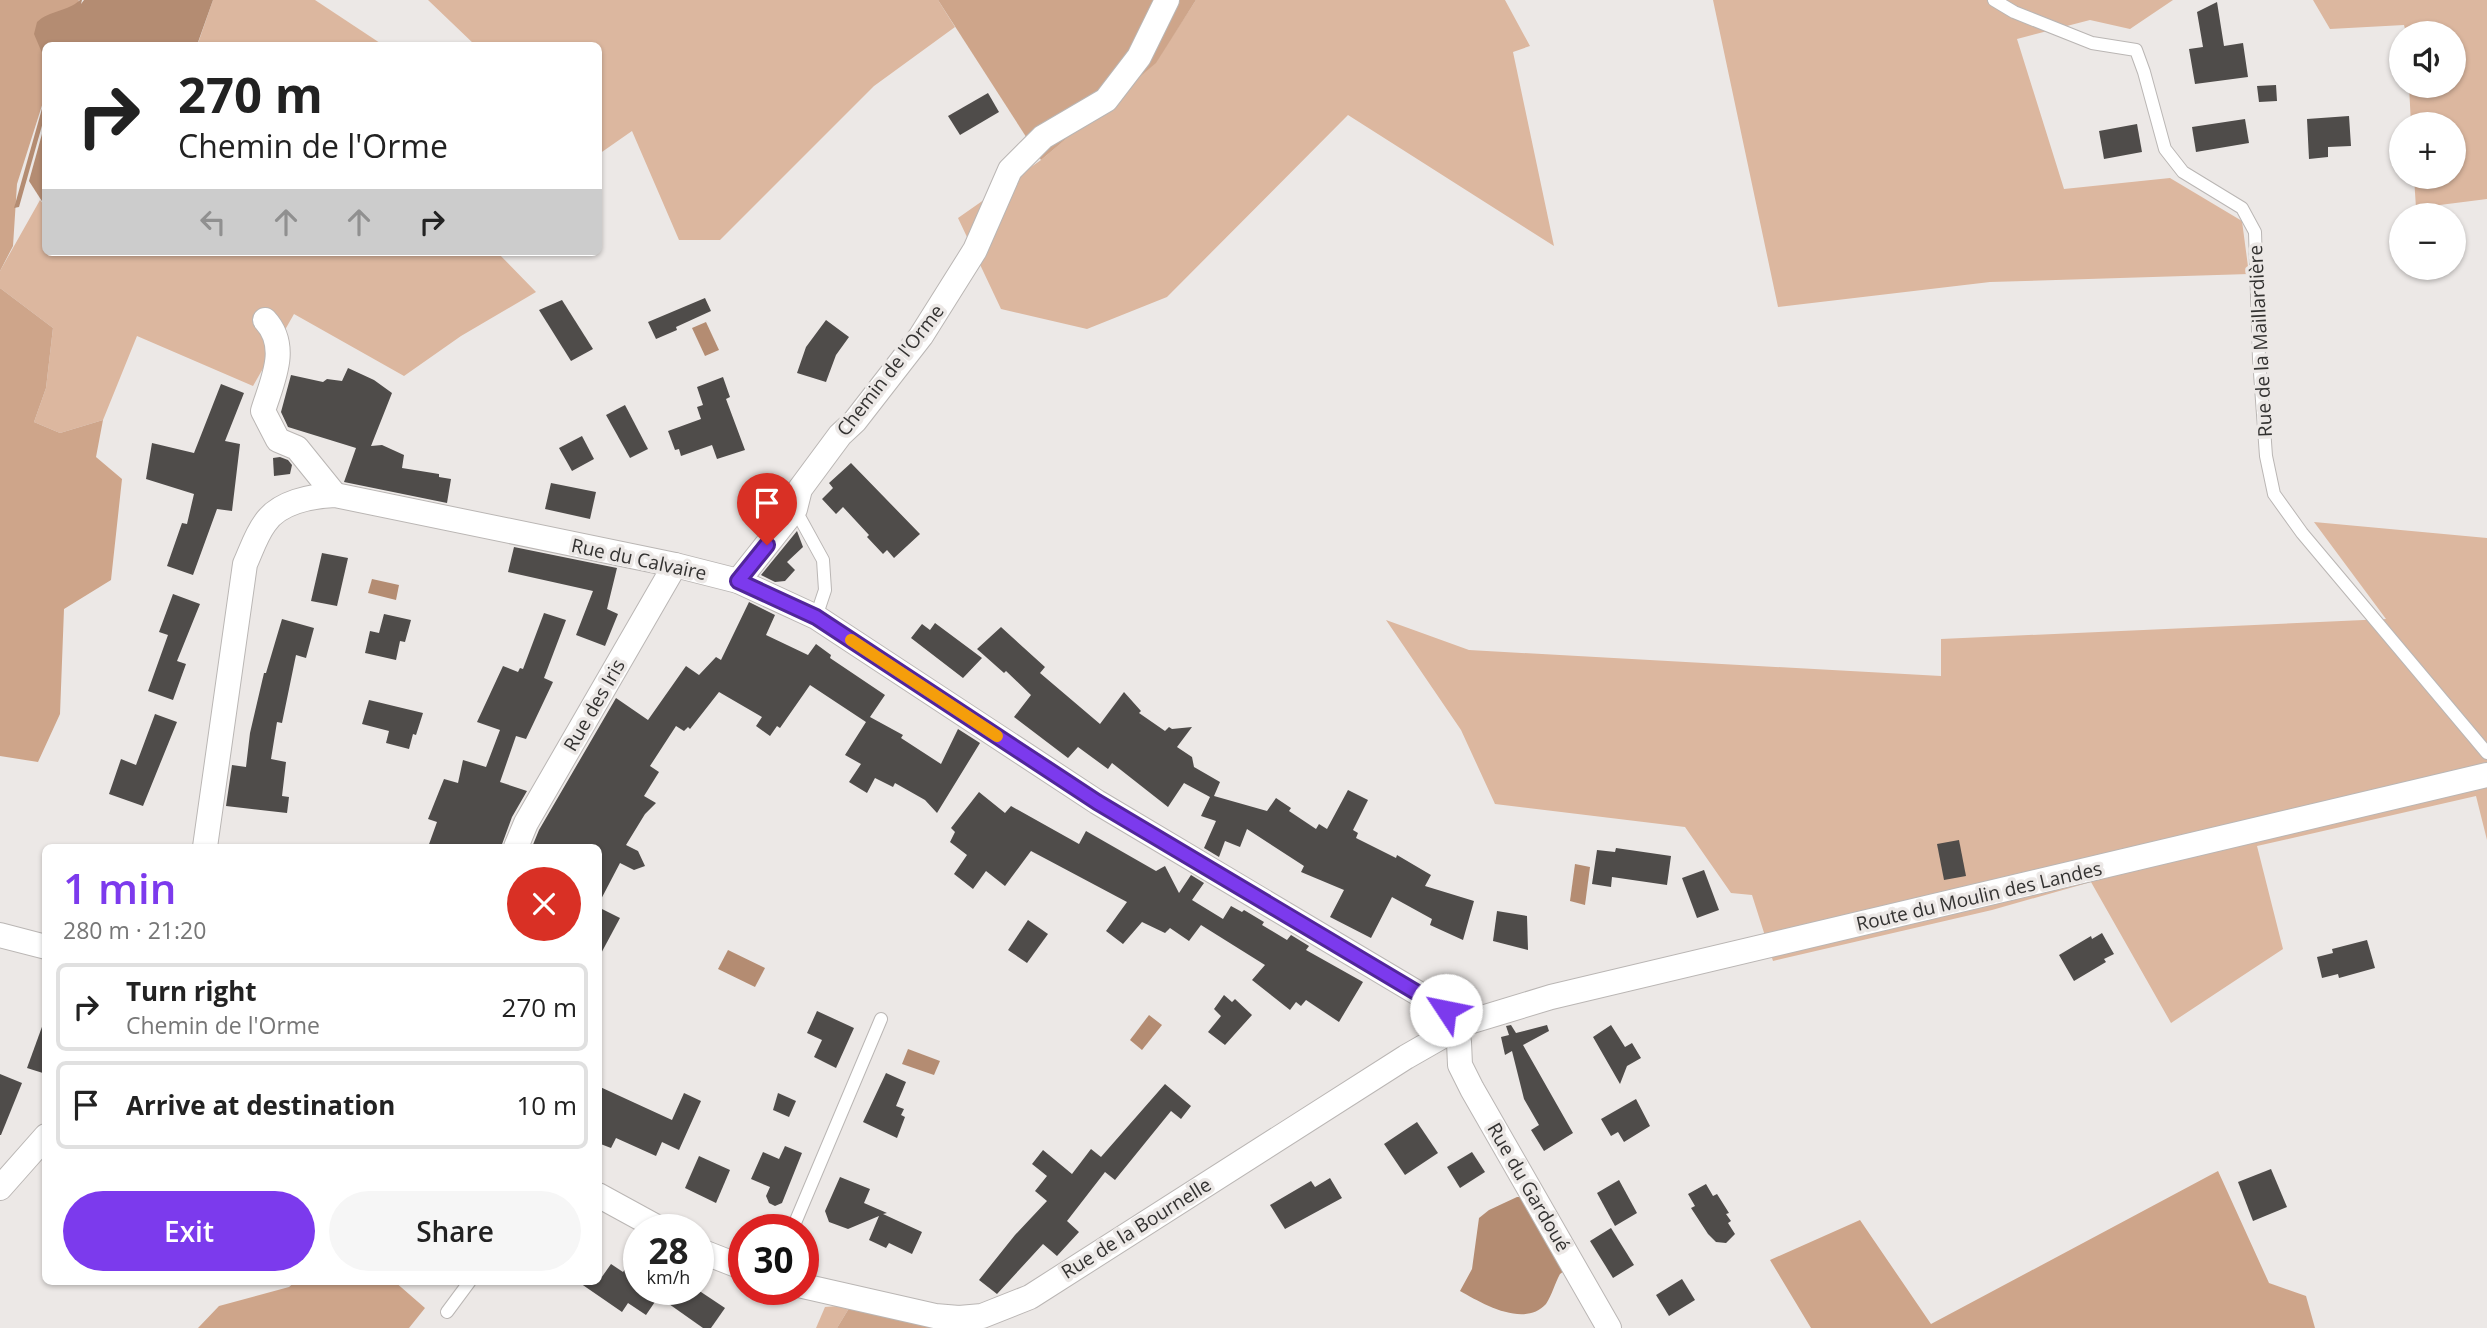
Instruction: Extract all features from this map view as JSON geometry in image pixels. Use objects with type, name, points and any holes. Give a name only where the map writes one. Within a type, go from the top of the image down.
[{"type":"street","name":"Chemin de l'Orme","points":[[738,581],[795,509],[800,489],[840,435],[855,421],[921,336],[975,250],[1010,170],[1043,137],[1106,100],[1139,57],[1167,0]]},
{"type":"street","points":[[265,320],[277,342],[278,365],[262,411],[278,440],[297,449],[335,495]]},
{"type":"street","name":"Rue du Calvaire","points":[[205,844],[245,564],[265,521],[292,502],[314,496],[335,495],[674,565],[738,581],[816,617],[1097,802],[1446,1010]]},
{"type":"street","name":"Rue des Iris","points":[[517,844],[526,823],[674,565]]},
{"type":"street","name":"Route du Moulin des Landes","points":[[1472,1021],[1551,997],[2487,775]]},
{"type":"street","points":[[0,935],[42,946]]},
{"type":"street","points":[[1462,1009],[1472,1021],[1473,1026],[1468,1037],[1450,1040],[1437,1022],[1446,1010],[1462,1009]]},
{"type":"street","name":"Rue de la Bournelle","points":[[819,1290],[958,1323],[982,1316],[1030,1297],[1406,1056],[1450,1040]]},
{"type":"street","name":"Rue du Gardoué","points":[[1450,1040],[1472,1089],[1609,1328]]},
{"type":"street","points":[[0,1188],[42,1141]]},
{"type":"street","points":[[602,1197],[633,1214]]},
{"type":"lane","name":"Rue de la Maillardière","points":[[1994,0],[2014,12],[2092,43],[2136,50],[2165,149],[2183,172],[2242,208],[2255,232],[2259,359],[2266,456],[2274,494],[2302,533],[2487,753]]},
{"type":"lane","points":[[795,509],[823,561],[825,590],[816,617]]},
{"type":"lane","points":[[799,1214],[881,1019]]},
{"type":"lane","points":[[447,1312],[467,1285]]},
{"type":"shaded area","points":[[0,0],[79,0],[63,42],[42,42],[42,105],[17,184],[13,246],[0,271]]},
{"type":"shaded area","points":[[80,0],[81,4],[84,0],[213,0],[198,42],[42,42],[42,53],[34,34],[37,22],[47,15],[70,7]]},
{"type":"shaded area","points":[[213,0],[315,0],[378,42],[198,42]]},
{"type":"shaded area","points":[[428,0],[938,0],[955,27],[874,86],[720,240],[679,240],[632,131],[602,152],[602,42],[472,42]]},
{"type":"shaded area","points":[[938,0],[1196,0],[1156,63],[1041,160]]},
{"type":"shaded area","points":[[1196,0],[1505,0],[1530,46],[1513,52],[1554,246],[1348,115],[1167,297],[1087,329],[1001,309],[958,218],[1041,160],[1155,63]]},
{"type":"shaded area","points":[[1713,0],[2173,0],[2130,29],[2090,20],[2017,39],[2064,189],[2170,178],[2242,221],[2249,274],[1990,282],[1778,307]]},
{"type":"shaded area","points":[[2313,0],[2487,0],[2487,199],[2455,203],[2416,203],[2415,189],[2466,189],[2466,112],[2410,112],[2410,98],[2466,98],[2466,21],[2389,21],[2389,26],[2330,29]]},
{"type":"shaded area","points":[[42,109],[42,126],[19,207],[14,208]]},
{"type":"shaded area","points":[[42,134],[42,201],[29,181]]},
{"type":"shaded area","points":[[40,200],[42,256],[501,256],[536,292],[461,336],[404,376],[294,314],[253,386],[137,336],[103,420],[60,433],[34,422],[46,388],[53,328],[0,288],[0,271]]},
{"type":"shaded area","points":[[0,288],[53,328],[46,388],[34,422],[60,433],[103,420],[96,457],[122,479],[111,580],[64,609],[60,714],[38,762],[0,756]]},
{"type":"shaded area","points":[[706,322],[719,350],[705,356],[692,328]]},
{"type":"shaded area","points":[[2314,522],[2487,538],[2487,840],[2476,796],[2257,846],[2283,949],[2171,1023],[2091,882],[1992,910],[1773,961],[1752,895],[1731,893],[1685,827],[1495,804],[1461,730],[1386,620],[1469,650],[1941,676],[1941,639],[2386,619]]},
{"type":"shaded area","points":[[372,579],[399,585],[396,600],[368,593]]},
{"type":"shaded area","points":[[1575,864],[1590,867],[1585,905],[1570,901]]},
{"type":"shaded area","points":[[728,950],[765,968],[755,987],[718,969]]},
{"type":"shaded area","points":[[1149,1015],[1162,1025],[1142,1050],[1130,1040]]},
{"type":"shaded area","points":[[908,1049],[940,1061],[934,1075],[902,1064]]},
{"type":"shaded area","points":[[2218,1171],[2269,1283],[2306,1296],[2315,1328],[1811,1328],[1770,1260],[1860,1220],[1931,1324]]},
{"type":"shaded area","points":[[1521,1197],[1564,1271],[1546,1304],[1527,1314],[1503,1311],[1460,1291],[1472,1269],[1479,1218],[1489,1210]]},
{"type":"shaded area","points":[[399,1285],[425,1308],[409,1328],[198,1328],[219,1306],[289,1287]]},
{"type":"shaded area","points":[[851,1305],[837,1328],[816,1328],[825,1307]]},
{"type":"shaded area","points":[[851,1305],[938,1328],[837,1328]]},
{"type":"building","points":[[2217,2],[2224,46],[2243,43],[2248,77],[2195,84],[2189,49],[2203,47],[2197,12]]},
{"type":"building","points":[[2276,85],[2277,101],[2259,102],[2257,86]]},
{"type":"building","points":[[988,93],[999,112],[960,135],[948,116]]},
{"type":"building","points":[[2349,116],[2351,146],[2328,147],[2328,157],[2309,159],[2307,119]]},
{"type":"building","points":[[2245,119],[2249,143],[2196,152],[2192,127]]},
{"type":"building","points":[[2137,124],[2142,152],[2104,159],[2099,131]]},
{"type":"building","points":[[705,298],[711,311],[656,339],[648,322]]},
{"type":"building","points":[[562,300],[593,349],[571,361],[539,310]]},
{"type":"building","points":[[826,320],[849,337],[836,355],[826,382],[797,373],[806,347]]},
{"type":"building","points":[[348,368],[374,380],[392,393],[371,446],[382,445],[404,455],[402,468],[439,474],[439,477],[451,479],[447,503],[344,482],[356,448],[288,427],[281,412],[291,375],[323,382],[327,379],[342,381]]},
{"type":"building","points":[[723,377],[730,397],[726,399],[745,450],[717,459],[712,445],[681,456],[679,449],[675,450],[668,431],[701,419],[697,407],[703,405],[697,387]]},
{"type":"building","points":[[221,384],[244,393],[225,441],[240,444],[232,511],[217,509],[193,575],[167,566],[182,523],[187,524],[194,494],[146,479],[152,443],[194,453]]},
{"type":"building","points":[[625,405],[648,449],[630,458],[606,415]]},
{"type":"building","points":[[582,436],[594,459],[572,471],[559,448]]},
{"type":"building","points":[[280,457],[292,465],[290,474],[274,476],[273,458]]},
{"type":"building","points":[[851,463],[920,534],[894,558],[887,550],[883,554],[843,507],[836,514],[822,499],[833,488],[829,483]]},
{"type":"building","points":[[551,483],[596,492],[590,519],[545,509]]},
{"type":"building","points":[[797,531],[803,547],[787,562],[795,570],[785,581],[775,582],[761,575]]},
{"type":"building","points":[[514,547],[617,568],[607,609],[618,614],[605,646],[576,635],[593,591],[508,572]]},
{"type":"building","points":[[322,553],[348,558],[337,606],[311,601]]},
{"type":"building","points":[[173,594],[200,604],[177,661],[186,664],[173,700],[148,691],[168,635],[159,632]]},
{"type":"building","points":[[749,602],[775,615],[766,635],[808,655],[816,644],[831,655],[830,658],[885,695],[870,717],[903,735],[901,738],[941,764],[958,729],[980,743],[937,813],[925,800],[895,783],[893,787],[875,778],[867,793],[849,782],[861,764],[845,755],[866,722],[810,685],[780,728],[777,726],[770,736],[756,726],[762,717],[719,692],[690,729],[688,727],[684,731],[676,726],[650,766],[659,772],[644,796],[656,803],[645,814],[626,845],[638,851],[645,866],[634,870],[620,863],[602,897],[602,844],[533,844],[539,830],[616,698],[648,720],[686,666],[699,675],[716,657],[721,660]]},
{"type":"building","points":[[544,613],[566,620],[544,678],[553,682],[526,739],[516,736],[500,782],[527,791],[512,817],[502,844],[429,844],[437,822],[428,819],[444,779],[458,783],[463,760],[486,767],[500,730],[477,722],[503,666],[518,672],[520,668],[523,669]]},
{"type":"building","points":[[384,614],[411,620],[405,642],[400,641],[396,660],[365,653],[370,631],[379,633]]},
{"type":"building","points":[[282,619],[314,628],[306,658],[296,655],[282,723],[277,722],[271,759],[286,762],[282,796],[289,797],[287,813],[226,806],[232,765],[246,767],[250,733],[264,673]]},
{"type":"building","points":[[935,623],[982,658],[963,678],[911,638],[922,624],[930,630]]},
{"type":"building","points":[[1001,627],[1045,667],[1040,673],[1100,724],[1124,692],[1141,711],[1139,713],[1165,731],[1169,727],[1192,727],[1177,747],[1192,757],[1194,767],[1220,782],[1214,796],[1267,811],[1276,798],[1291,808],[1289,811],[1316,829],[1319,824],[1327,829],[1348,790],[1368,800],[1353,830],[1358,833],[1356,838],[1396,858],[1397,855],[1431,875],[1425,886],[1474,901],[1463,940],[1430,925],[1432,919],[1392,897],[1371,938],[1330,917],[1344,890],[1301,872],[1304,866],[1247,829],[1240,847],[1225,841],[1219,857],[1204,848],[1216,821],[1201,816],[1210,797],[1184,783],[1168,807],[1112,763],[1108,769],[1078,747],[1068,758],[1014,717],[1031,695],[977,649]]},
{"type":"building","points":[[369,700],[423,713],[409,749],[386,743],[389,731],[362,724]]},
{"type":"building","points":[[155,714],[177,722],[143,806],[109,794],[121,759],[136,765]]},
{"type":"building","points":[[979,792],[1005,813],[1011,806],[1079,844],[1086,831],[1156,871],[1165,866],[1179,893],[1191,875],[1204,883],[1192,900],[1223,919],[1231,906],[1242,912],[1244,910],[1264,922],[1262,925],[1287,940],[1291,935],[1309,946],[1306,950],[1363,982],[1339,1022],[1306,1000],[1301,1006],[1296,1002],[1290,1010],[1252,980],[1265,965],[1201,925],[1189,941],[1170,928],[1165,933],[1142,922],[1123,944],[1106,931],[1127,902],[1031,851],[1005,886],[986,871],[973,889],[954,874],[967,855],[950,842],[955,832],[951,828]]},
{"type":"building","points":[[1959,840],[1966,876],[1944,880],[1937,844]]},
{"type":"building","points":[[1616,848],[1671,856],[1667,885],[1612,877],[1611,887],[1592,884],[1597,850],[1615,852]]},
{"type":"building","points":[[1704,870],[1719,910],[1697,918],[1682,878]]},
{"type":"building","points":[[602,909],[620,918],[602,952]]},
{"type":"building","points":[[1497,911],[1527,916],[1528,950],[1493,941]]},
{"type":"building","points":[[1028,920],[1048,934],[1027,963],[1008,950]]},
{"type":"building","points":[[2102,933],[2114,954],[2104,959],[2106,962],[2074,981],[2059,955],[2091,936],[2092,939]]},
{"type":"building","points":[[2367,940],[2375,968],[2339,978],[2338,974],[2322,978],[2317,957],[2333,953],[2332,949]]},
{"type":"building","points":[[1224,995],[1232,1002],[1235,999],[1252,1015],[1225,1045],[1208,1032],[1221,1016],[1214,1009]]},
{"type":"building","points":[[817,1011],[854,1028],[836,1068],[814,1057],[822,1040],[807,1033]]},
{"type":"building","points":[[1511,1025],[1516,1033],[1547,1025],[1549,1031],[1523,1045],[1573,1133],[1544,1151],[1531,1130],[1539,1125],[1524,1099],[1512,1051],[1505,1055],[1501,1037],[1509,1035],[1506,1026]]},
{"type":"building","points":[[1611,1025],[1625,1047],[1632,1043],[1641,1058],[1627,1066],[1620,1084],[1593,1037]]},
{"type":"building","points":[[42,1027],[42,1073],[27,1068]]},
{"type":"building","points":[[886,1073],[906,1082],[896,1106],[904,1109],[901,1115],[905,1117],[897,1138],[863,1122]]},
{"type":"building","points":[[0,1074],[22,1083],[1,1135],[0,1135]]},
{"type":"building","points":[[1165,1084],[1191,1106],[1181,1119],[1171,1111],[1115,1180],[1105,1172],[1067,1221],[1079,1232],[1057,1256],[1043,1244],[997,1294],[979,1280],[1047,1201],[1035,1191],[1047,1176],[1032,1164],[1043,1150],[1072,1174],[1091,1149],[1101,1157]]},
{"type":"building","points":[[602,1088],[672,1120],[684,1093],[701,1101],[679,1150],[662,1142],[656,1156],[616,1138],[611,1148],[602,1145]]},
{"type":"building","points":[[778,1093],[796,1101],[789,1117],[773,1110]]},
{"type":"building","points":[[1636,1099],[1650,1126],[1624,1142],[1618,1132],[1611,1136],[1601,1119]]},
{"type":"building","points":[[1417,1122],[1438,1153],[1405,1175],[1384,1144]]},
{"type":"building","points":[[785,1146],[802,1153],[782,1203],[775,1206],[769,1203],[766,1196],[770,1187],[751,1179],[763,1152],[779,1159]]},
{"type":"building","points":[[1472,1152],[1485,1172],[1460,1188],[1447,1167]]},
{"type":"building","points":[[699,1156],[730,1170],[716,1203],[685,1188]]},
{"type":"building","points":[[2271,1169],[2287,1207],[2253,1221],[2238,1182]]},
{"type":"building","points":[[840,1177],[870,1189],[864,1203],[922,1232],[912,1254],[889,1243],[886,1248],[869,1240],[879,1216],[848,1229],[829,1222],[825,1211]]},
{"type":"building","points":[[1330,1178],[1342,1198],[1285,1229],[1270,1205],[1311,1181],[1315,1187]]},
{"type":"building","points":[[1619,1180],[1637,1213],[1615,1226],[1597,1193]]},
{"type":"building","points":[[1706,1184],[1713,1196],[1717,1194],[1729,1213],[1726,1214],[1731,1221],[1728,1223],[1735,1234],[1726,1243],[1716,1242],[1708,1234],[1691,1208],[1695,1206],[1688,1194]]},
{"type":"building","points":[[1611,1228],[1634,1265],[1613,1278],[1590,1241]]},
{"type":"building","points":[[611,1264],[623,1272],[623,1305],[627,1305],[622,1312],[583,1285],[602,1285],[602,1277]]},
{"type":"building","points":[[1682,1279],[1695,1300],[1669,1316],[1656,1295]]},
{"type":"building","points":[[714,1301],[725,1308],[711,1328],[703,1328],[670,1305],[714,1305]]},
{"type":"building","points":[[631,1305],[653,1305],[646,1315]]},
{"type":"slow traffic","points":[[851,640],[997,736]]},
{"type":"route","points":[[767,545],[738,581],[816,617],[1097,802],[1446,1010]]}]
